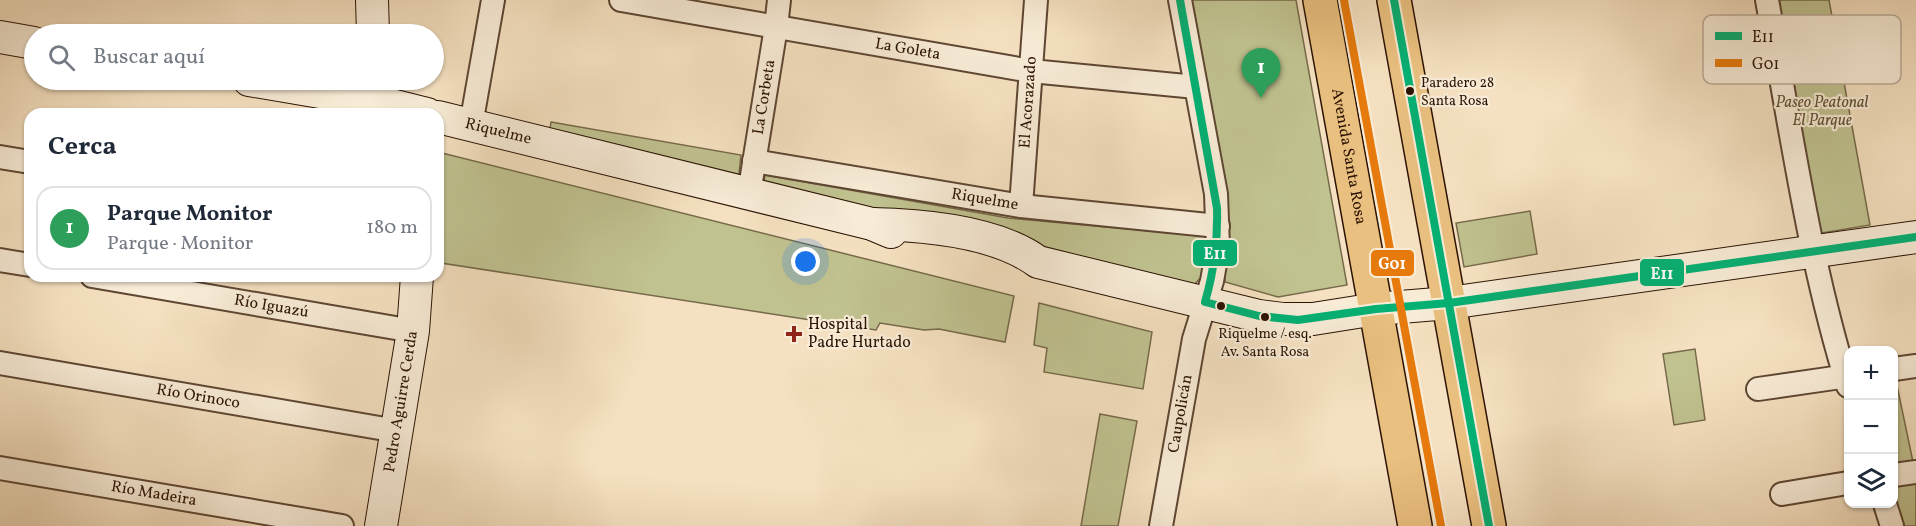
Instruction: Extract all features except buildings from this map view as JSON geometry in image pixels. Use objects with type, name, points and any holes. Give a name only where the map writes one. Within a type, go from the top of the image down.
[{"type":"main road","name":"Avenida Santa Rosa","points":[[1320,0],[1415,526]]},
{"type":"main road","points":[[1394,0],[1489,526]]},
{"type":"street","points":[[372,0],[373,24]]},
{"type":"street","points":[[471,125],[493,0]]},
{"type":"street","name":"La Goleta","points":[[621,0],[1031,71],[1196,87]]},
{"type":"street","name":"La Corbeta","points":[[749,194],[779,0]]},
{"type":"street","name":"El Acorazado","points":[[1021,206],[1036,0]]},
{"type":"street","name":"Caupolicán","points":[[1161,526],[1194,339],[1212,281],[1218,247],[1216,194],[1179,0]]},
{"type":"street","points":[[1767,0],[1770,15]]},
{"type":"street","points":[[0,37],[24,41]]},
{"type":"street","points":[[1782,84],[1813,252],[1844,369]]},
{"type":"street","points":[[321,90],[379,98],[409,108]]},
{"type":"street","name":"Riquelme","points":[[444,118],[872,224],[930,244],[1003,262],[1015,264],[1038,262],[1259,316],[1283,319],[1313,319],[1376,309],[1449,303],[1916,237]]},
{"type":"street","points":[[0,157],[24,161]]},
{"type":"street","name":"Riquelme","points":[[754,161],[1021,206],[1218,226]]},
{"type":"street","points":[[0,260],[24,264]]},
{"type":"street","name":"Río Iguazú","points":[[127,282],[413,331]]},
{"type":"street","name":"Pedro Aguirre Cerda","points":[[381,526],[413,331],[417,282]]},
{"type":"street","name":"Río Orinoco","points":[[0,363],[397,431]]},
{"type":"street","points":[[1898,368],[1916,366]]},
{"type":"street","points":[[1758,389],[1844,380]]},
{"type":"street","name":"Río Madeira","points":[[0,468],[342,526]]},
{"type":"street","points":[[1898,474],[1916,472]]},
{"type":"street","points":[[1782,494],[1844,484]]},
{"type":"street","points":[[1886,508],[1892,526]]},
{"type":"green space","points":[[1192,0],[1296,0],[1347,285],[1278,297],[1225,282],[1227,195]]},
{"type":"green space","name":"Paseo Peatonal El Parque","points":[[1774,0],[1829,0],[1832,15],[1777,15]]},
{"type":"green space","name":"Paseo Peatonal El Parque","points":[[1789,84],[1844,84],[1870,225],[1816,234]]},
{"type":"green space","points":[[551,122],[741,155],[738,183],[549,135]]},
{"type":"green space","points":[[444,154],[1014,296],[1005,342],[939,329],[924,330],[880,323],[876,330],[444,263]]},
{"type":"green space","points":[[765,175],[1008,218],[1205,236],[1202,276],[1195,284],[1182,283],[997,234],[763,190]]},
{"type":"green space","points":[[1530,211],[1537,254],[1464,267],[1456,223]]},
{"type":"green space","points":[[1039,303],[1152,332],[1143,389],[1044,372],[1047,348],[1034,345]]},
{"type":"green space","points":[[1695,349],[1705,420],[1674,425],[1663,354]]},
{"type":"green space","points":[[1898,390],[1913,462],[1898,465]]},
{"type":"green space","points":[[1100,414],[1137,421],[1118,526],[1081,526]]},
{"type":"green space","points":[[1916,477],[1916,526],[1904,526],[1898,508],[1898,481]]},
{"type":"transit line","name":"E11","points":[[1180,0],[1217,208],[1215,256],[1205,302],[1259,316],[1298,320],[1376,309],[1449,303],[1916,237]]},
{"type":"transit line","name":"G01","points":[[1344,0],[1441,526]]},
{"type":"transit line","name":"E11","points":[[1394,0],[1489,526]]},
{"type":"place","name":"Paradero 28 Santa Rosa","points":[[1410,91]]},
{"type":"place","name":"Parque Monitor","points":[[1261,98]]},
{"type":"place","name":"Riquelme / esq. Av. Santa Rosa","points":[[1265,317]]},
{"type":"place","name":"Hospital Padre Hurtado","points":[[794,334]]}]
